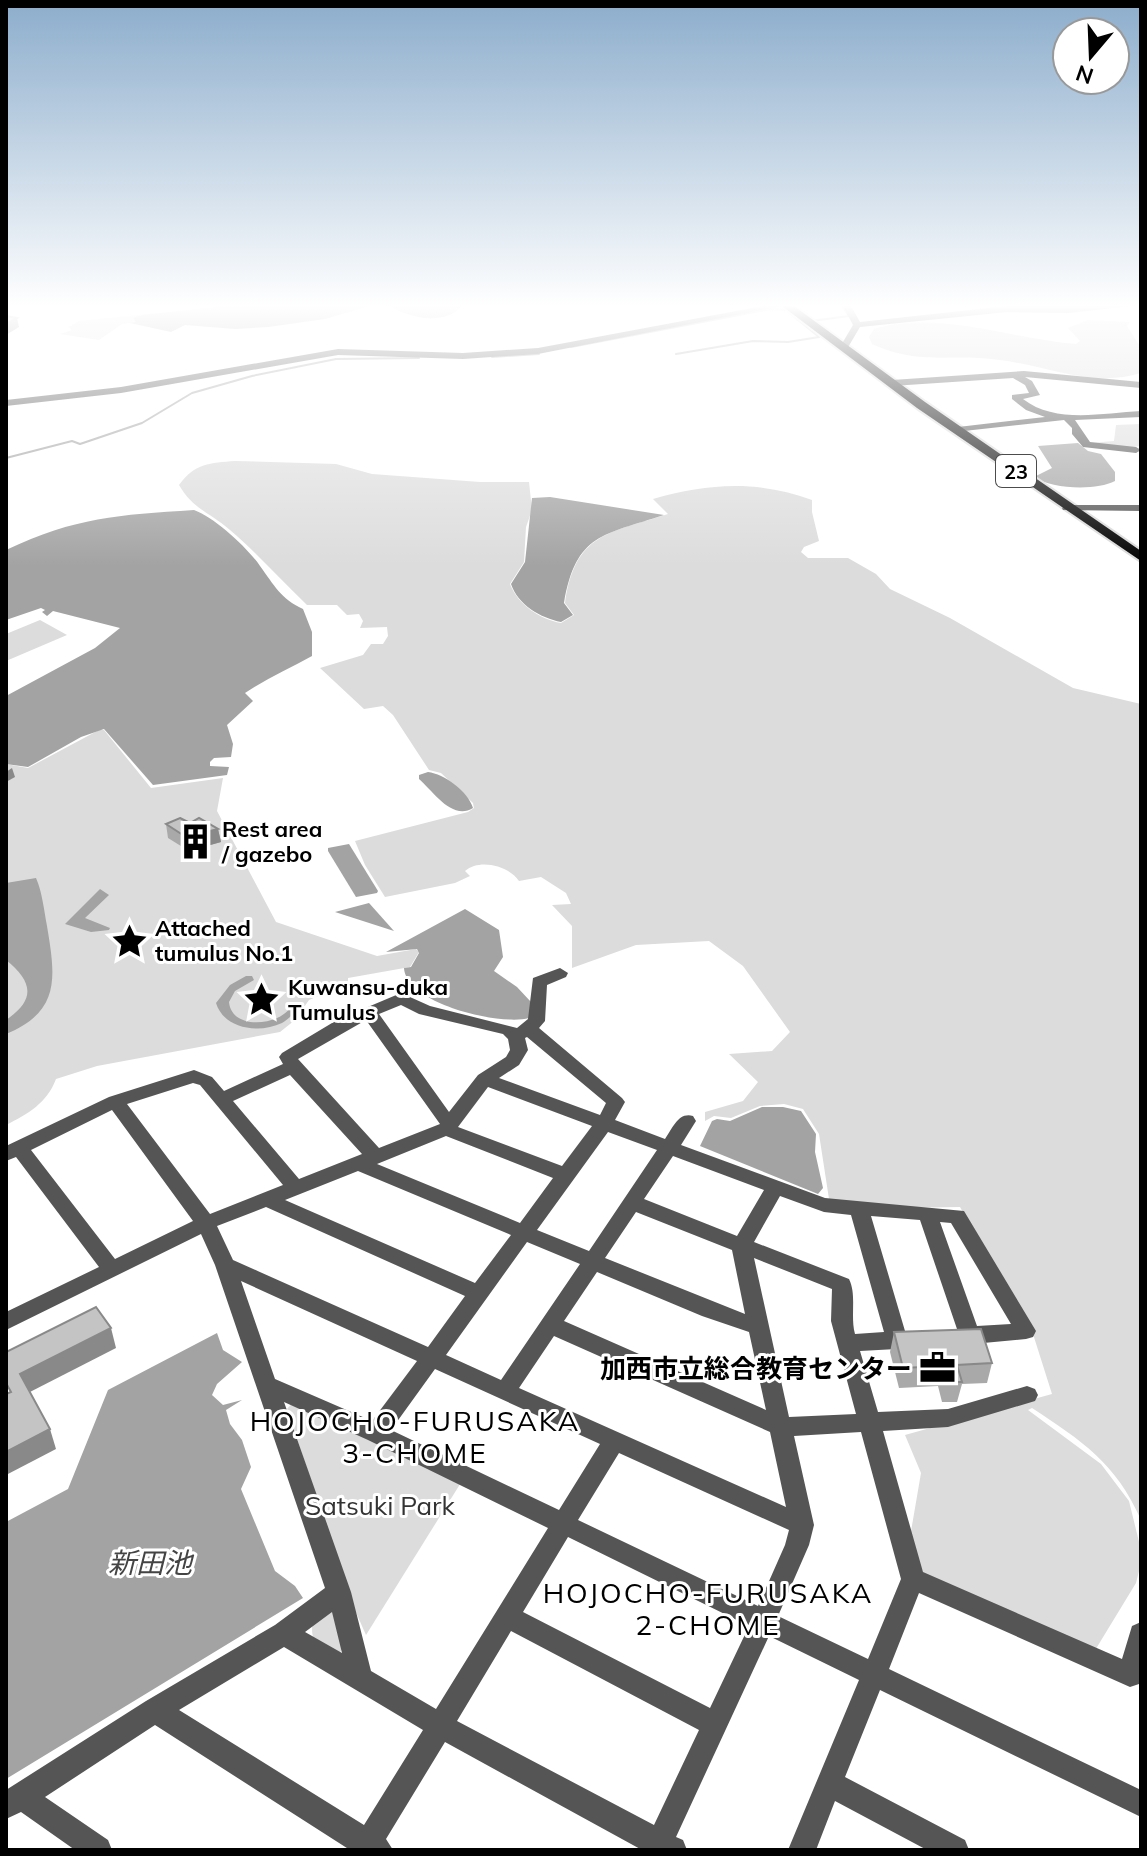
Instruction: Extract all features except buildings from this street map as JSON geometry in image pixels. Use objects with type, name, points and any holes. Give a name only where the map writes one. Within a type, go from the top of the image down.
[{"type":"main road","name":"23","points":[[905,393],[1141,557]]},
{"type":"street","points":[[6,403],[98,393]]},
{"type":"street","points":[[1034,393],[1035,395],[1015,397],[1026,407],[1048,412],[1077,427],[1077,434],[1087,445],[1136,450]]},
{"type":"street","points":[[958,430],[1060,418],[1141,414]]},
{"type":"street","points":[[1067,508],[1141,508]]},
{"type":"street","points":[[6,1322],[206,1223],[448,1126],[484,1079],[513,1061],[519,1050],[522,1032],[536,1021],[539,982],[560,973]]},
{"type":"street","points":[[376,1433],[432,1359],[478,1293],[523,1233],[565,1175],[603,1125],[616,1102],[522,1032],[433,1012],[401,998],[369,1012],[288,1057],[366,1159],[523,1233],[709,1310],[759,1327]]},
{"type":"street","points":[[369,1012],[448,1126],[565,1175]]},
{"type":"street","points":[[222,1099],[293,1067]]},
{"type":"street","points":[[112,1269],[12,1151],[115,1101],[194,1076],[206,1081],[295,1187]]},
{"type":"street","points":[[484,1079],[824,1205],[957,1216],[1026,1331],[848,1343]]},
{"type":"street","points":[[115,1101],[206,1223],[225,1265],[339,1592],[360,1678]]},
{"type":"street","points":[[506,1390],[687,1121]]},
{"type":"street","points":[[284,1633],[439,1725],[663,1847],[713,1723],[764,1621],[797,1545],[802,1525],[741,1247],[775,1188]]},
{"type":"street","points":[[265,1199],[478,1293]]},
{"type":"street","points":[[631,1202],[842,1285],[841,1321],[913,1579],[802,1850]]},
{"type":"street","points":[[859,1208],[897,1340]]},
{"type":"street","points":[[927,1213],[970,1335]]},
{"type":"street","points":[[225,1265],[802,1525]]},
{"type":"street","points":[[549,1324],[782,1427],[948,1418],[1027,1395]]},
{"type":"street","points":[[265,1384],[376,1433],[1141,1804]]},
{"type":"street","points":[[155,1710],[370,1848],[439,1725],[613,1442]]},
{"type":"street","points":[[913,1579],[1135,1678],[1141,1634]]},
{"type":"street","points":[[98,1850],[14,1801],[155,1710],[284,1633],[339,1592]]},
{"type":"street","points":[[506,1616],[713,1723]]},
{"type":"street","points":[[829,1783],[955,1850]]},
{"type":"green space","points":[[1141,424],[1141,446],[1125,448],[1090,443],[1114,441],[1116,425]]},
{"type":"green space","points":[[235,461],[336,464],[372,474],[480,482],[529,482],[532,510],[526,527],[524,562],[510,584],[518,598],[531,610],[561,623],[574,615],[565,603],[577,562],[586,549],[612,532],[668,514],[653,499],[693,490],[733,486],[792,494],[812,500],[819,541],[804,547],[801,552],[808,558],[848,558],[876,574],[890,589],[950,618],[1073,688],[1141,704],[1141,1520],[1120,1483],[1096,1455],[1067,1431],[1032,1408],[1028,1410],[1101,1464],[1129,1501],[1141,1550],[1141,1563],[1136,1583],[1094,1652],[925,1576],[909,1543],[921,1473],[905,1435],[1052,1394],[1033,1334],[960,1207],[894,1208],[829,1199],[819,1134],[803,1109],[784,1104],[760,1106],[731,1118],[714,1116],[705,1121],[705,1112],[743,1101],[758,1082],[729,1054],[772,1051],[790,1032],[743,966],[709,941],[636,945],[572,968],[572,926],[552,905],[571,904],[566,893],[541,877],[519,881],[508,871],[486,864],[471,867],[465,871],[470,876],[455,883],[385,897],[365,865],[355,841],[468,812],[474,808],[473,803],[441,773],[429,770],[393,715],[383,706],[364,709],[320,668],[363,655],[371,644],[383,644],[388,636],[387,627],[360,628],[363,621],[359,614],[347,615],[337,605],[307,605],[240,539],[190,500],[179,485],[197,468]]},
{"type":"green space","points":[[40,620],[67,635],[6,661],[6,634]]},
{"type":"green space","points":[[104,730],[151,788],[223,778],[217,811],[276,922],[377,956],[416,949],[419,952],[410,967],[348,978],[348,983],[309,1000],[295,1020],[280,1032],[97,1066],[56,1079],[36,1107],[6,1125],[6,764],[28,768]]},
{"type":"green space","name":"Satsuki Park","points":[[295,1400],[462,1481],[366,1635],[354,1608],[287,1409]]},
{"type":"green space","points":[[331,1609],[339,1621],[345,1645],[338,1655],[316,1643],[312,1634],[313,1620]]},
{"type":"water","points":[[1078,443],[1088,451],[1101,454],[1115,472],[1115,481],[1074,487],[1051,484],[1034,477],[1052,468],[1038,446]]},
{"type":"water","points":[[550,497],[664,515],[609,533],[585,550],[569,580],[564,603],[573,615],[561,622],[531,609],[519,598],[511,584],[525,562],[532,498]]},
{"type":"water","points":[[194,510],[221,526],[255,559],[278,591],[303,609],[312,632],[312,656],[245,693],[253,701],[227,725],[233,744],[231,757],[214,758],[210,762],[210,766],[229,767],[227,775],[153,785],[104,729],[81,737],[28,767],[6,764],[6,696],[95,648],[120,628],[53,611],[47,616],[41,608],[6,620],[6,550],[76,524]]},
{"type":"water","points":[[428,772],[455,784],[473,808],[458,811],[443,803],[419,779],[419,775]]},
{"type":"water","points":[[349,844],[377,893],[356,897],[328,851],[328,848]]},
{"type":"water","points":[[36,878],[52,960],[50,990],[46,1003],[37,1014],[6,1034],[6,1020],[23,1005],[27,990],[21,975],[6,960],[6,883]]},
{"type":"water","points":[[100,889],[109,895],[85,918],[109,930],[91,932],[65,924]]},
{"type":"water","points":[[369,903],[394,931],[335,912]]},
{"type":"water","points":[[465,909],[499,930],[503,957],[494,971],[517,987],[531,1002],[529,1018],[498,1019],[437,1002],[409,981],[404,968],[411,967],[419,953],[417,949],[386,952]]},
{"type":"water","points":[[252,976],[254,980],[235,991],[229,1002],[240,1019],[270,1021],[296,1002],[301,1006],[285,1021],[273,1026],[253,1028],[234,1024],[220,1012],[216,1003],[230,985]]},
{"type":"water","points":[[762,1107],[801,1111],[816,1134],[815,1152],[823,1188],[818,1194],[700,1146],[712,1121],[730,1121]]},
{"type":"water","name":"新田池","points":[[217,1333],[223,1350],[242,1362],[217,1384],[212,1395],[223,1405],[242,1400],[226,1410],[230,1424],[242,1440],[251,1467],[241,1489],[275,1571],[295,1586],[303,1598],[6,1779],[6,1522],[68,1489],[108,1390]]},
{"type":"waterway","points":[[6,458],[72,441],[80,444],[142,423],[193,393]]},
{"type":"place","name":"Rest area / gazebo","points":[[196,842]]},
{"type":"place","name":"Attached tumulus No.1","points":[[129,941]]},
{"type":"place","name":"Kuwansu-duka Tumulus","points":[[262,1000]]},
{"type":"place","name":"加西市立総合教育センター","points":[[938,1368]]},
{"type":"district","name":"HOJOCHO-FURUSAKA 3-CHOME","points":[[415,1436]]},
{"type":"district","name":"HOJOCHO-FURUSAKA 2-CHOME","points":[[708,1608]]}]
